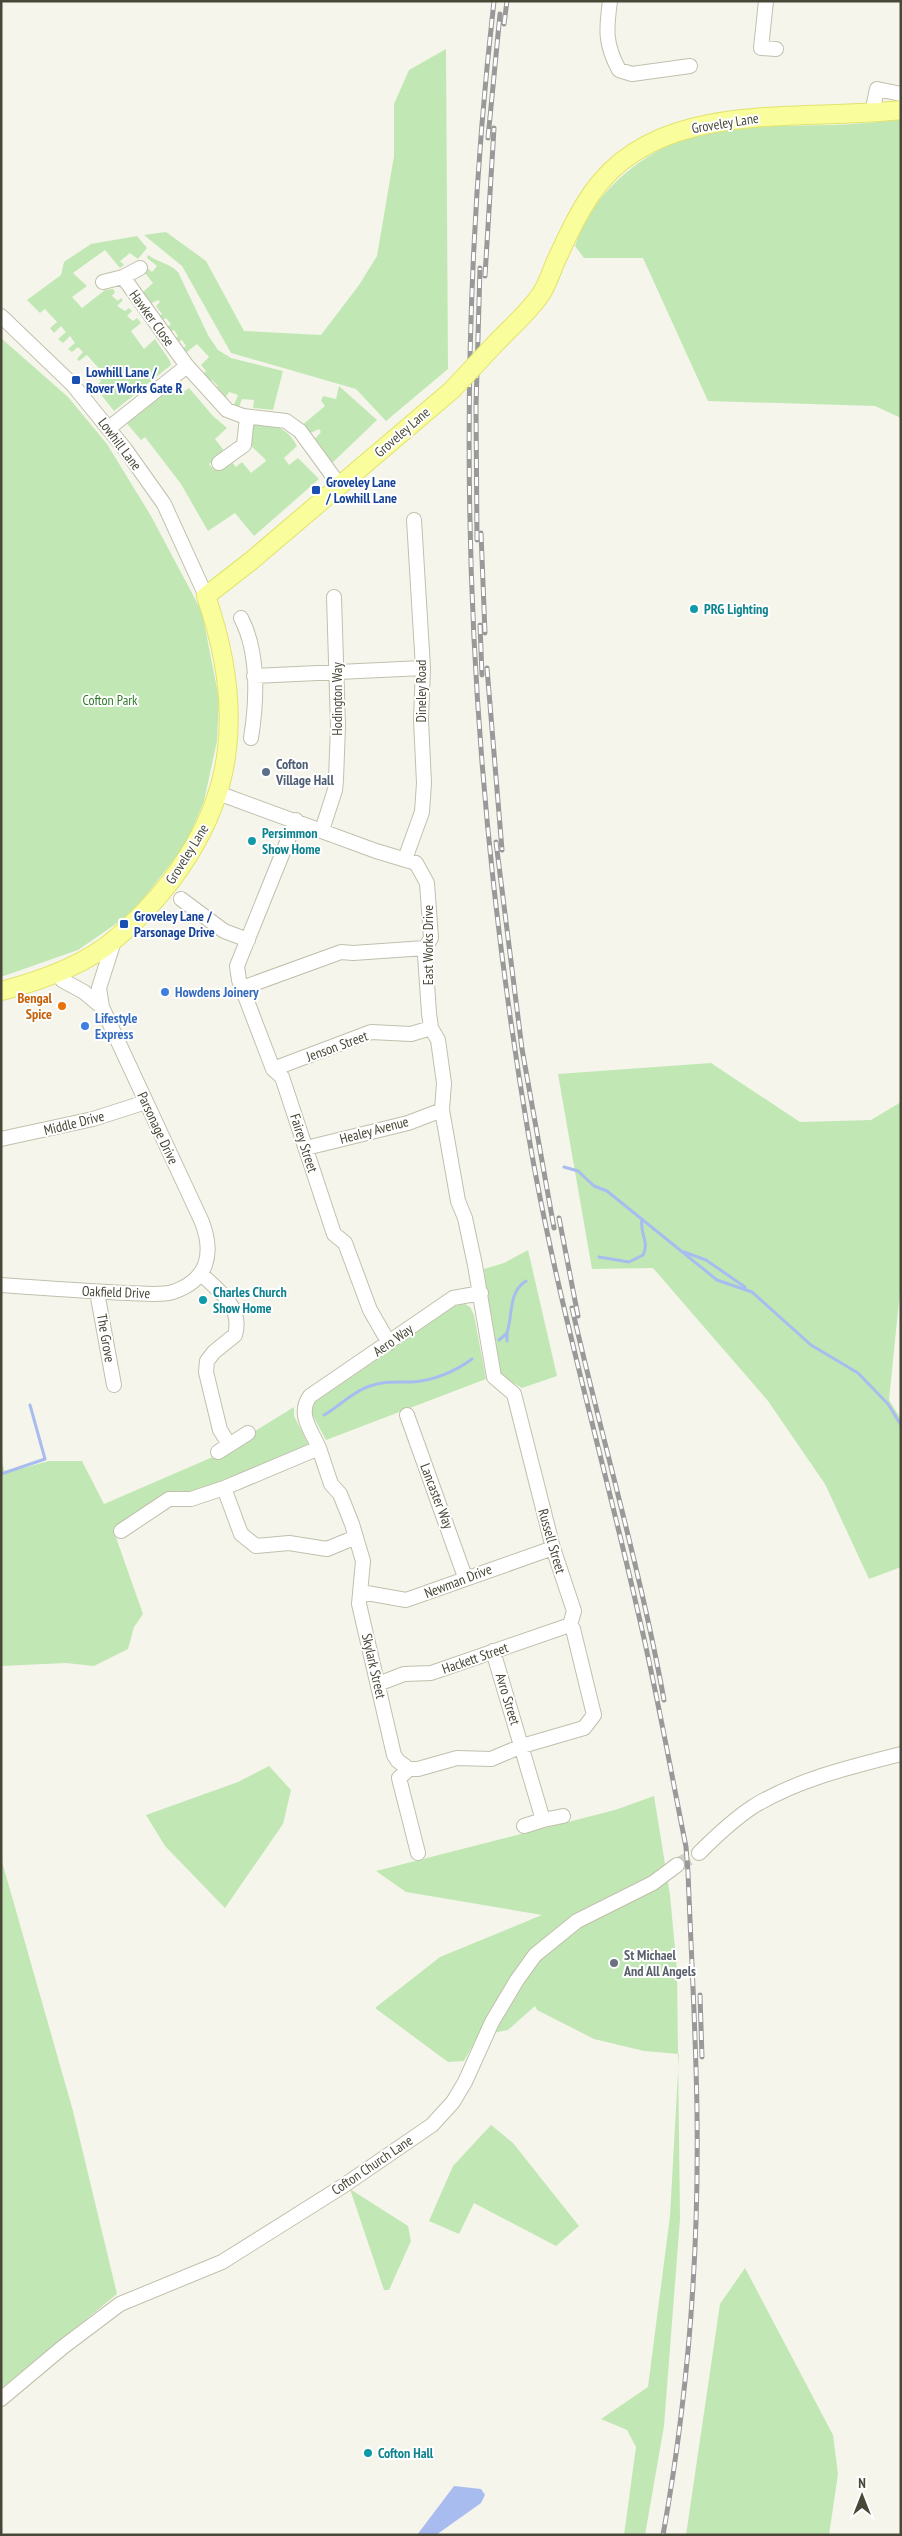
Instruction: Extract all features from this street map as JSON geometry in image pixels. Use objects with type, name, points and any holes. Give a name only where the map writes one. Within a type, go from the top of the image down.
[{"type":"main road","name":"Groveley Lane","points":[[1,991],[58,972],[114,940],[162,893],[193,849],[218,793],[228,748],[228,700],[223,654],[206,596],[251,561],[452,390],[541,294],[579,212],[594,190],[615,166],[648,144],[674,132],[701,124],[767,116],[872,113],[901,110]]},
{"type":"street","points":[[610,1],[606,32],[609,52],[619,70],[632,74],[690,66]]},
{"type":"street","points":[[766,1],[761,48],[776,49]]},
{"type":"street","points":[[872,113],[877,89],[901,94]]},
{"type":"street","name":"Hawker Close","points":[[103,282],[123,277],[140,268]]},
{"type":"street","name":"Hawker Close","points":[[123,277],[187,366],[227,410],[247,417],[286,421],[300,430],[340,486]]},
{"type":"street","name":"Lowhill Lane","points":[[1,316],[73,385],[109,428],[164,504],[206,596]]},
{"type":"street","points":[[109,428],[187,366]]},
{"type":"street","points":[[219,463],[244,445],[247,417]]},
{"type":"street","name":"Dineley Road","points":[[405,859],[422,812],[424,783],[421,720],[423,668],[414,520]]},
{"type":"street","name":"Hodington Way","points":[[322,830],[336,780],[337,672],[334,597]]},
{"type":"street","points":[[241,618],[249,633],[254,676],[254,717],[251,738]]},
{"type":"street","points":[[254,676],[423,668]]},
{"type":"street","name":"East Works Drive","points":[[218,793],[296,820],[376,851],[416,863],[424,873],[427,883],[431,938],[425,948],[431,1028],[438,1040],[444,1083],[442,1110],[458,1201],[465,1218],[481,1293]]},
{"type":"street","name":"Fairey Street","points":[[296,820],[262,898],[237,966],[242,988],[273,1069],[282,1077],[334,1234],[345,1243],[370,1310],[389,1343]]},
{"type":"street","points":[[181,899],[224,931],[248,940]]},
{"type":"street","name":"Parsonage Drive","points":[[114,940],[99,988],[102,1007],[207,1235],[209,1251],[201,1274]]},
{"type":"street","points":[[242,988],[341,952],[353,953],[425,948]]},
{"type":"street","name":"Parsonage Drive","points":[[58,972],[62,980],[84,992],[102,1007]]},
{"type":"street","name":"Parsonage Drive","points":[[84,992],[101,977]]},
{"type":"street","name":"Jenson Street","points":[[273,1069],[371,1032],[411,1034],[431,1028]]},
{"type":"street","name":"Middle Drive","points":[[1,1139],[93,1119],[146,1102]]},
{"type":"street","name":"Healey Avenue","points":[[306,1148],[408,1122],[442,1110]]},
{"type":"street","points":[[201,1274],[231,1303],[235,1311],[234,1335],[210,1356],[207,1361],[206,1372],[224,1448],[248,1433]]},
{"type":"street","name":"Oakfield Drive","points":[[1,1285],[97,1292],[171,1292],[189,1285],[201,1274]]},
{"type":"street","name":"The Grove","points":[[97,1292],[114,1385]]},
{"type":"street","name":"Aero Way","points":[[310,1396],[453,1298],[481,1293]]},
{"type":"street","name":"Russell Street","points":[[481,1293],[483,1325],[494,1377],[514,1394],[553,1548],[574,1611],[570,1625],[573,1629],[594,1715],[584,1728],[522,1746]]},
{"type":"street","name":"Skylark Street","points":[[310,1396],[303,1406],[304,1414],[320,1448],[331,1484],[340,1494],[356,1537],[364,1569],[359,1604],[394,1755],[409,1769]]},
{"type":"street","name":"Lancaster Way","points":[[406,1415],[465,1577]]},
{"type":"street","points":[[121,1531],[169,1499],[191,1499],[224,1488],[320,1448]]},
{"type":"street","points":[[224,1488],[241,1534],[256,1546],[289,1543],[327,1549],[356,1537]]},
{"type":"street","name":"Newman Drive","points":[[360,1592],[406,1600],[465,1577],[553,1548]]},
{"type":"street","name":"Hackett Street","points":[[378,1684],[404,1674],[431,1673],[570,1625]]},
{"type":"street","name":"Avro Street","points":[[493,1651],[543,1820]]},
{"type":"street","points":[[418,1853],[399,1778],[409,1769],[418,1769],[457,1758],[491,1760],[522,1746]]},
{"type":"street","points":[[699,1853],[727,1826],[754,1806],[796,1785],[843,1768],[901,1754]]},
{"type":"street","points":[[524,1826],[563,1816]]},
{"type":"street","name":"Cofton Church Lane","points":[[1,2399],[63,2347],[120,2304],[222,2262],[343,2186],[432,2125],[453,2102],[465,2082],[492,2022],[517,1980],[535,1955],[577,1921],[652,1883],[677,1865]]},
{"type":"green space","points":[[446,49],[448,369],[386,421],[356,389],[231,353],[182,266],[144,235],[166,232],[206,261],[244,331],[321,335],[359,285],[377,256],[394,156],[394,104],[409,70]]},
{"type":"green space","points":[[901,119],[901,418],[875,406],[708,401],[643,258],[584,258],[575,246],[589,215],[620,178],[646,158],[686,136],[721,129],[746,127],[850,124]]},
{"type":"green space","points":[[137,236],[147,248],[138,259],[130,253],[120,261],[124,265],[120,268],[105,250],[73,273],[87,286],[72,297],[82,308],[105,290],[113,289],[115,292],[112,296],[118,301],[121,298],[123,300],[117,306],[125,311],[129,308],[132,311],[127,316],[133,321],[137,318],[141,323],[131,331],[144,349],[155,339],[170,361],[171,365],[114,411],[95,387],[101,381],[97,376],[102,372],[87,355],[79,361],[77,359],[83,352],[78,347],[72,352],[68,349],[75,343],[70,336],[63,343],[58,339],[66,332],[61,326],[54,333],[50,328],[57,322],[45,309],[40,313],[27,300],[61,275],[64,262],[91,244]]},
{"type":"green space","points":[[148,255],[178,272],[208,335],[218,350],[231,358],[283,371],[273,410],[253,408],[254,400],[242,399],[239,407],[234,405],[238,395],[229,392],[223,402],[213,393],[218,386],[212,380],[207,384],[201,377],[206,371],[201,365],[209,357],[197,344],[183,355],[181,350],[186,346],[182,340],[175,344],[173,341],[178,336],[174,330],[167,334],[164,329],[171,324],[166,318],[159,322],[156,319],[162,314],[156,306],[160,302],[158,300],[148,305],[140,295],[153,283],[141,268],[145,266],[152,272],[157,266],[147,258]]},
{"type":"green space","name":"Cofton Park","points":[[1,338],[68,397],[107,444],[151,516],[202,612],[219,699],[217,741],[204,801],[186,844],[143,899],[123,919],[78,950],[1,977]]},
{"type":"green space","points":[[172,382],[182,393],[189,388],[213,416],[227,428],[215,439],[225,452],[209,464],[214,470],[229,459],[236,467],[242,462],[251,473],[266,461],[250,445],[251,423],[259,423],[278,427],[289,434],[297,446],[284,458],[289,465],[298,458],[319,479],[254,536],[235,513],[208,531],[181,484],[145,437],[141,440],[124,420]]},
{"type":"green space","points":[[339,386],[377,420],[329,466],[312,442],[321,432],[319,429],[308,434],[301,426],[325,406],[321,401],[323,396],[336,399]]},
{"type":"green space","points":[[711,1063],[800,1122],[871,1120],[901,1102],[901,1281],[889,1400],[901,1419],[901,1567],[869,1579],[825,1484],[768,1401],[653,1268],[592,1269],[558,1074]]},
{"type":"green space","points":[[528,1250],[557,1376],[522,1388],[501,1376],[493,1341],[484,1269],[504,1263]]},
{"type":"green space","points":[[465,1304],[470,1307],[474,1315],[486,1379],[326,1440],[311,1412],[315,1402],[454,1306]]},
{"type":"green space","points":[[294,1407],[294,1416],[310,1448],[197,1492],[169,1493],[113,1529],[143,1614],[134,1627],[128,1649],[94,1666],[66,1663],[1,1666],[1,1458],[5,1473],[49,1461],[82,1461],[104,1504],[215,1456]]},
{"type":"green space","points":[[269,1766],[291,1790],[283,1824],[225,1908],[165,1846],[146,1815],[238,1782]]},
{"type":"green space","points":[[654,1796],[670,1895],[677,1970],[678,2054],[644,2051],[594,2039],[537,2010],[535,2006],[508,2030],[478,2036],[464,2061],[448,2062],[375,2008],[440,1957],[542,1915],[406,1892],[376,1871],[615,1810]]},
{"type":"green space","points":[[1,1858],[73,2111],[117,2294],[1,2389]]},
{"type":"green space","points":[[678,2069],[680,2219],[664,2426],[645,2535],[624,2535],[636,2447],[627,2430],[601,2419],[648,2387],[670,2216]]},
{"type":"green space","points":[[491,2125],[513,2143],[579,2226],[556,2246],[474,2203],[459,2234],[429,2221],[453,2166]]},
{"type":"green space","points":[[350,2189],[408,2226],[411,2241],[389,2290],[384,2290]]},
{"type":"green space","points":[[745,2268],[833,2435],[838,2474],[829,2535],[686,2535],[720,2304]]},
{"type":"water","points":[[454,2486],[481,2489],[485,2495],[481,2503],[436,2535],[417,2535]]},
{"type":"waterway","points":[[564,1167],[578,1171],[594,1186],[607,1191],[717,1280],[752,1292],[811,1345],[858,1373],[888,1404],[901,1425]]},
{"type":"waterway","points":[[599,1257],[629,1262],[643,1255],[645,1242],[641,1224],[642,1219]]},
{"type":"waterway","points":[[684,1252],[706,1260],[745,1287]]},
{"type":"waterway","points":[[499,1340],[507,1333],[516,1291],[526,1281]]},
{"type":"waterway","points":[[507,1333],[507,1341]]},
{"type":"waterway","points":[[324,1415],[364,1388],[375,1384],[428,1380],[459,1368],[472,1359]]},
{"type":"waterway","points":[[1,1474],[45,1459],[30,1405]]},
{"type":"tunnel","points":[[677,1865],[699,1853]]},
{"type":"railway","points":[[494,1],[481,142],[472,284],[469,426],[471,568],[478,709],[490,851],[507,991],[539,1192],[551,1252],[657,1697],[686,1847],[688,1872],[695,2023],[696,2219],[694,2272],[685,2378],[672,2483],[663,2535]]},
{"type":"railway","points":[[504,24],[507,1]]},
{"type":"railway","points":[[488,138],[500,14]]},
{"type":"railway","points":[[485,276],[494,128]]},
{"type":"railway","points":[[477,540],[476,406],[480,268]]},
{"type":"railway","points":[[481,533],[485,633]]},
{"type":"railway","points":[[480,625],[482,675]]},
{"type":"railway","points":[[487,668],[502,850]]},
{"type":"railway","points":[[496,842],[522,1049],[554,1228]]},
{"type":"railway","points":[[559,1218],[578,1316]]},
{"type":"railway","points":[[572,1308],[644,1601],[664,1700]]},
{"type":"railway","points":[[700,1995],[702,2057]]},
{"type":"place","name":"Lowhill Lane / Rover Works Gate R","points":[[76,380]]},
{"type":"place","name":"Groveley Lane / Lowhill Lane","points":[[316,490]]},
{"type":"place","name":"PRG Lighting","points":[[694,609]]},
{"type":"place","name":"Cofton Village Hall","points":[[266,772]]},
{"type":"place","name":"Persimmon Show Home","points":[[252,841]]},
{"type":"place","name":"Groveley Lane / Parsonage Drive","points":[[124,924]]},
{"type":"place","name":"Howdens Joinery","points":[[165,992]]},
{"type":"place","name":"Bengal Spice","points":[[62,1006]]},
{"type":"place","name":"Lifestyle Express","points":[[85,1026]]},
{"type":"place","name":"Charles Church Show Home","points":[[203,1300]]},
{"type":"place","name":"St Michael And All Angels","points":[[614,1963]]},
{"type":"place","name":"Cofton Hall","points":[[368,2453]]}]
